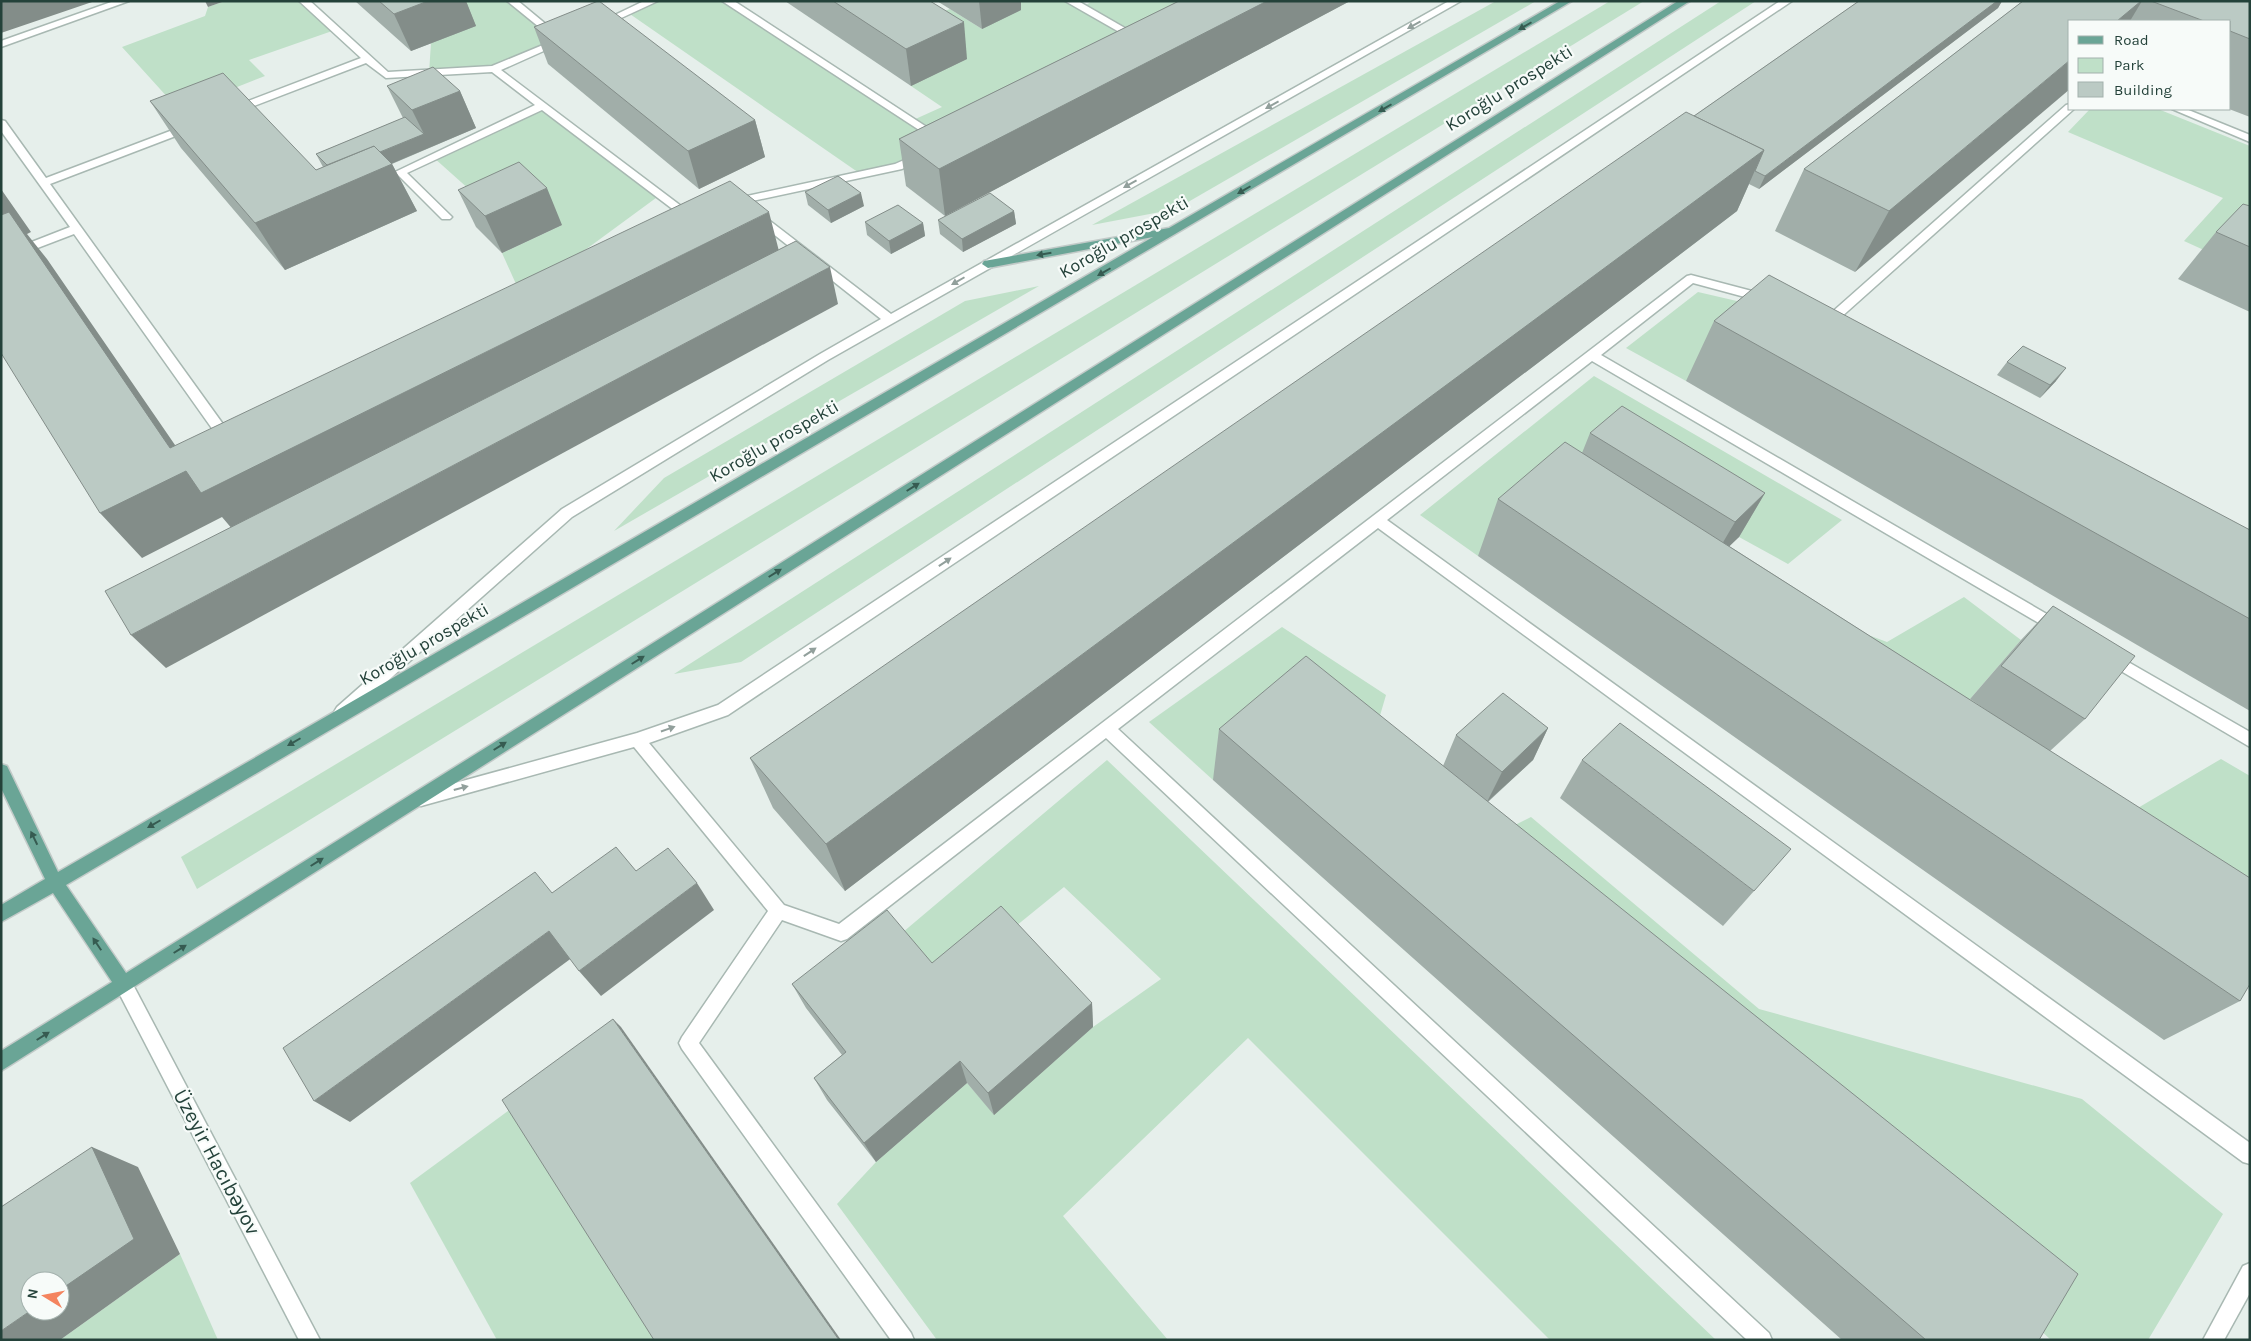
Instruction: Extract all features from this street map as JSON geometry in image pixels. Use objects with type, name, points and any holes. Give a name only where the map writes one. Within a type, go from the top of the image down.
[{"type":"main road","name":"Koroğlu prospekti","points":[[1,914],[1567,1]]},
{"type":"main road","name":"Koroğlu prospekti","points":[[1,1062],[1684,1]]},
{"type":"main road","points":[[988,264],[1178,229]]},
{"type":"main road","points":[[1,771],[55,882],[124,984]]},
{"type":"street","points":[[1,44],[124,1]]},
{"type":"street","points":[[304,1],[386,75],[494,69],[566,39],[512,1]]},
{"type":"street","points":[[594,26],[653,1]]},
{"type":"street","points":[[727,1],[942,145],[898,167],[734,203],[890,320]]},
{"type":"street","points":[[1070,1],[1145,42]]},
{"type":"street","points":[[336,717],[567,512],[824,357],[1456,1]]},
{"type":"street","points":[[414,800],[636,740],[723,710],[1787,1]]},
{"type":"street","points":[[220,116],[367,59]]},
{"type":"street","points":[[494,69],[695,221]]},
{"type":"street","points":[[446,217],[400,172],[542,106]]},
{"type":"street","points":[[1852,326],[1830,315],[2068,109]]},
{"type":"street","points":[[2179,110],[2250,139]]},
{"type":"street","points":[[1,123],[231,446],[240,441]]},
{"type":"street","points":[[44,183],[201,123]]},
{"type":"street","points":[[1,258],[76,229]]},
{"type":"street","points":[[636,740],[778,911],[842,932],[1691,279],[1777,302]]},
{"type":"street","points":[[1591,355],[2070,635]]},
{"type":"street","points":[[1376,520],[2250,1155]]},
{"type":"street","points":[[2096,650],[2250,740]]},
{"type":"street","points":[[1107,729],[1762,1340]]},
{"type":"street","points":[[778,911],[688,1044],[904,1340]]},
{"type":"street","name":"Üzeyir Hacıbəyov","points":[[124,984],[310,1340]]},
{"type":"street","points":[[2213,1340],[2250,1273]]},
{"type":"green space","points":[[225,1],[304,1],[335,30],[249,60],[265,76],[179,110],[122,47],[205,16],[208,7]]},
{"type":"green space","points":[[447,1],[512,1],[562,41],[494,69],[429,73],[431,43]]},
{"type":"green space","points":[[653,1],[727,1],[911,121],[942,107],[911,86],[911,23],[950,9],[982,29],[1007,1],[1070,1],[1082,8],[1092,1],[1226,1],[898,167],[862,175],[627,12]]},
{"type":"green space","points":[[1496,1],[1536,1],[1176,209],[1092,225]]},
{"type":"green space","points":[[1610,1],[1644,1],[197,889],[181,857]]},
{"type":"green space","points":[[1721,1],[1756,1],[741,662],[674,674]]},
{"type":"green space","points":[[542,106],[660,195],[581,253],[525,304],[502,253],[562,225],[499,216],[433,157]]},
{"type":"green space","points":[[2089,110],[2160,110],[2250,146],[2250,271],[2184,241],[2223,198],[2068,132]]},
{"type":"green space","points":[[1039,286],[614,531],[664,478],[965,301]]},
{"type":"green space","points":[[1698,292],[1828,322],[1686,381],[1626,348]]},
{"type":"green space","points":[[1594,376],[1842,520],[1788,564],[1739,537],[1543,501],[1478,556],[1420,515]]},
{"type":"green space","points":[[1767,597],[1887,642],[1964,597],[2021,640],[1970,699],[2049,751],[2131,812],[2221,759],[2250,776],[2250,963]]},
{"type":"green space","points":[[1282,627],[1386,695],[1365,767],[1213,780],[1149,722]]},
{"type":"green space","points":[[1107,760],[1716,1340],[1550,1340],[1248,1038],[1063,1216],[1168,1340],[937,1340],[837,1204],[876,1162],[967,1083],[994,1114],[1093,1027],[1161,979],[1064,887],[940,988],[896,938]]},
{"type":"green space","points":[[1531,817],[1759,1009],[2082,1099],[2223,1214],[2148,1340],[2051,1340],[2006,1298],[1465,850]]},
{"type":"green space","points":[[512,1108],[659,1340],[497,1340],[410,1183]]},
{"type":"green space","points":[[180,1254],[218,1340],[60,1340]]},
{"type":"building","points":[[379,1],[428,1],[394,14]]},
{"type":"building","points":[[599,1],[755,120],[688,151],[534,27]]},
{"type":"building","points":[[833,1],[930,1],[964,22],[906,49]]},
{"type":"building","points":[[1179,1],[1267,1],[939,169],[899,139]]},
{"type":"building","points":[[1859,1],[1997,1],[1765,176],[1755,171],[1764,150],[1694,116]]},
{"type":"building","points":[[2023,1],[2141,1],[2118,20],[2068,20],[2068,62],[1889,211],[1804,169]]},
{"type":"building","points":[[2151,1],[2250,1],[2250,39],[2231,31],[2231,20],[2201,20]]},
{"type":"building","points":[[433,67],[460,91],[412,110],[387,86]]},
{"type":"building","points":[[223,73],[316,170],[374,146],[392,164],[255,223],[150,101]]},
{"type":"building","points":[[1686,112],[1764,150],[826,844],[750,758]]},
{"type":"building","points":[[405,117],[424,134],[380,152],[374,146],[327,165],[316,154]]},
{"type":"building","points":[[519,162],[547,188],[485,216],[458,190]]},
{"type":"building","points":[[838,176],[861,193],[828,210],[805,192]]},
{"type":"building","points":[[730,181],[769,212],[201,493],[186,471],[100,513],[1,353],[1,215],[9,212],[170,448]]},
{"type":"building","points":[[990,193],[1014,211],[962,239],[938,220]]},
{"type":"building","points":[[2243,204],[2250,206],[2250,247],[2216,232]]},
{"type":"building","points":[[898,205],[923,223],[889,241],[865,222]]},
{"type":"building","points":[[796,241],[830,267],[131,635],[105,591]]},
{"type":"building","points":[[1769,275],[2250,530],[2250,619],[1714,321]]},
{"type":"building","points":[[2023,346],[2066,368],[2050,385],[2007,362]]},
{"type":"building","points":[[1622,406],[1765,493],[1735,522],[1590,433]]},
{"type":"building","points":[[1565,442],[2250,878],[2250,984],[2240,1001],[1498,499]]},
{"type":"building","points":[[2053,606],[2135,656],[2085,719],[2001,666]]},
{"type":"building","points":[[1306,656],[2078,1274],[2039,1340],[1926,1340],[1219,729]]},
{"type":"building","points":[[1503,693],[1548,728],[1502,772],[1456,735]]},
{"type":"building","points":[[1620,723],[1791,849],[1754,891],[1582,760]]},
{"type":"building","points":[[616,847],[636,871],[668,848],[697,883],[579,971],[549,931],[314,1101],[283,1048],[535,872],[552,893]]},
{"type":"building","points":[[1001,906],[1092,1003],[988,1093],[960,1061],[864,1143],[814,1078],[846,1052],[792,984],[887,910],[932,963]]},
{"type":"building","points":[[613,1019],[839,1340],[654,1340],[502,1100]]},
{"type":"building","points":[[92,1147],[134,1239],[70,1283],[70,1271],[20,1271],[20,1318],[1,1331],[1,1207]]}]
